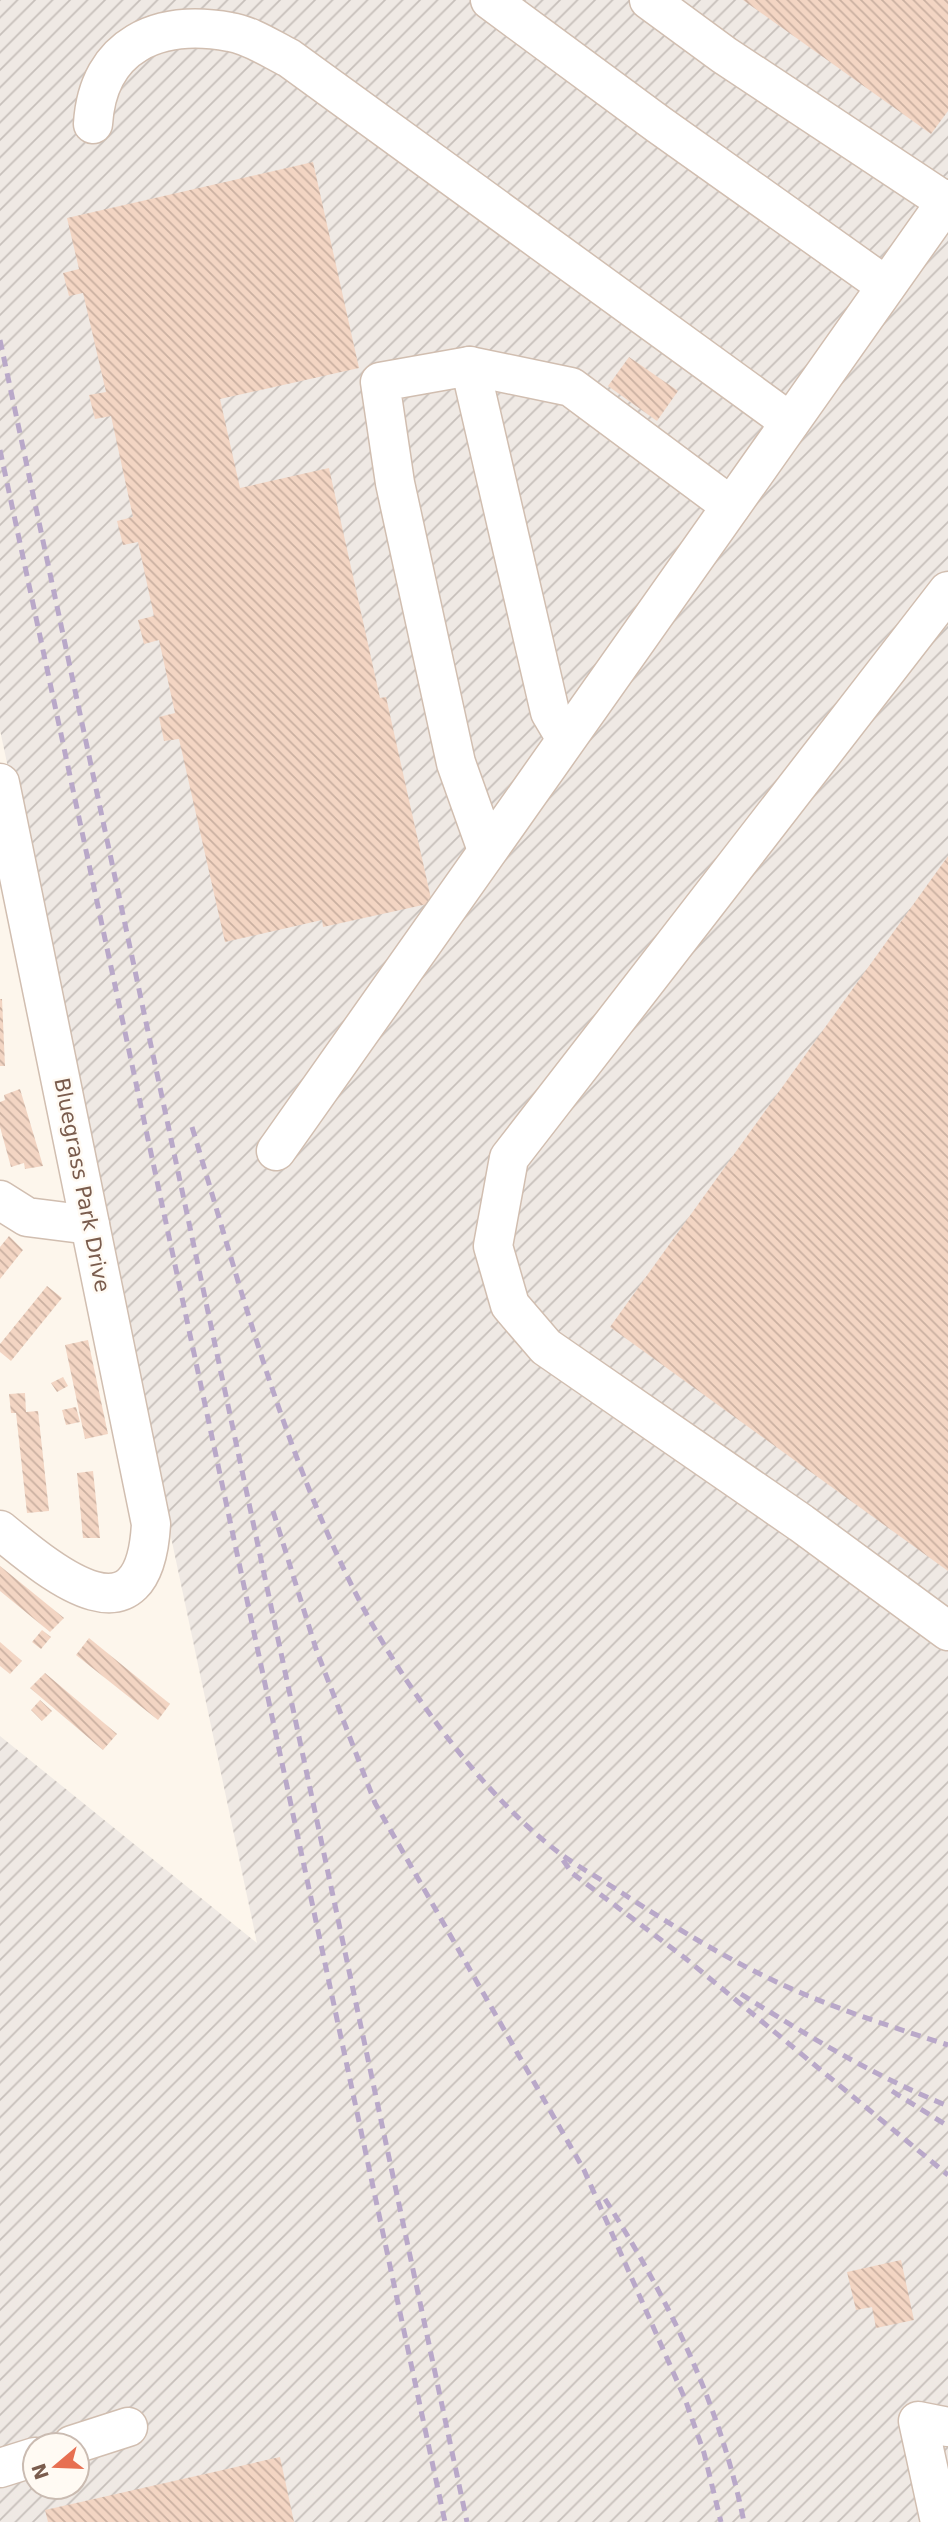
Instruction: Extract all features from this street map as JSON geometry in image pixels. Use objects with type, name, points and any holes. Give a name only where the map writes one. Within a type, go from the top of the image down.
[{"type":"street","points":[[490,0],[657,124],[886,286]]},
{"type":"street","points":[[276,1151],[947,201],[724,55],[649,0]]},
{"type":"street","points":[[93,124],[94,104],[108,72],[128,46],[174,27],[233,32],[289,58],[790,422]]},
{"type":"street","points":[[487,850],[456,763],[395,483],[380,382],[470,366],[571,387],[731,506]]},
{"type":"street","points":[[470,366],[550,712],[566,739]]},
{"type":"street","points":[[948,591],[509,1158],[493,1246],[510,1305],[546,1348],[801,1523],[948,1630]]},
{"type":"street","name":"Bluegrass Park Drive","points":[[0,783],[14,921],[90,1226],[152,1524],[150,1550],[141,1570],[121,1590],[103,1593],[66,1582],[0,1530]]},
{"type":"street","points":[[0,1200],[27,1217],[90,1226]]},
{"type":"street","points":[[940,2522],[918,2421],[948,2427]]},
{"type":"street","points":[[91,2439],[128,2427]]},
{"type":"street","points":[[0,2468],[21,2461]]},
{"type":"shaded area","points":[[0,0],[948,0],[948,2522],[0,2522],[0,1736],[257,1943],[0,730]]},
{"type":"building","points":[[743,0],[948,0],[948,111],[931,134]]},
{"type":"building","points":[[313,162],[359,368],[220,399],[240,488],[329,468],[380,698],[386,697],[432,903],[323,927],[322,920],[225,942],[179,739],[164,741],[159,717],[175,713],[159,640],[144,644],[138,620],[154,616],[138,542],[123,545],[117,521],[133,517],[111,416],[95,419],[89,395],[106,392],[83,293],[69,296],[63,273],[79,269],[67,218]]},
{"type":"building","points":[[629,357],[678,391],[657,421],[608,386]]},
{"type":"building","points":[[948,856],[948,1571],[610,1327]]},
{"type":"building","points":[[2,999],[5,1066],[0,1066]]},
{"type":"building","points":[[20,1089],[43,1166],[25,1169],[24,1163],[11,1167],[0,1127],[0,1102],[5,1100],[4,1095]]},
{"type":"building","points":[[9,1236],[23,1250],[0,1279],[0,1247]]},
{"type":"building","points":[[47,1286],[62,1298],[11,1361],[0,1352],[0,1344]]},
{"type":"building","points":[[88,1340],[108,1434],[85,1439],[65,1345]]},
{"type":"building","points":[[63,1377],[68,1386],[57,1392],[51,1383]]},
{"type":"building","points":[[25,1393],[26,1412],[38,1411],[49,1511],[27,1513],[16,1413],[11,1413],[9,1394]]},
{"type":"building","points":[[76,1407],[80,1422],[66,1425],[62,1410]]},
{"type":"building","points":[[93,1471],[100,1538],[83,1538],[77,1473]]},
{"type":"building","points":[[0,1566],[64,1618],[50,1632],[0,1591]]},
{"type":"building","points":[[42,1630],[51,1637],[41,1649],[32,1642]]},
{"type":"building","points":[[89,1638],[170,1704],[158,1720],[76,1655]]},
{"type":"building","points":[[0,1642],[22,1661],[10,1674],[0,1666]]},
{"type":"building","points":[[45,1673],[117,1734],[103,1750],[30,1688]]},
{"type":"building","points":[[40,1700],[52,1711],[42,1721],[31,1710]]},
{"type":"building","points":[[901,2260],[914,2320],[876,2328],[872,2307],[856,2310],[847,2272]]},
{"type":"building","points":[[280,2457],[294,2522],[48,2522],[45,2510]]},
{"type":"railway","points":[[0,340],[467,2522]]},
{"type":"railway","points":[[0,450],[445,2522]]},
{"type":"railway","points":[[192,1127],[263,1361],[327,1533],[353,1588],[392,1658],[416,1695],[470,1765],[498,1798],[558,1852],[692,1937],[746,1967],[809,1996],[948,2045]]},
{"type":"railway","points":[[273,1511],[316,1649],[375,1803],[584,2170],[685,2399],[704,2453],[721,2522]]},
{"type":"railway","points":[[563,1860],[572,1873],[685,1958],[948,2175]]},
{"type":"railway","points":[[741,1994],[816,2040],[948,2106]]},
{"type":"railway","points":[[892,2091],[948,2126]]},
{"type":"railway","points":[[605,2199],[650,2275],[690,2354],[721,2436],[744,2522]]}]
